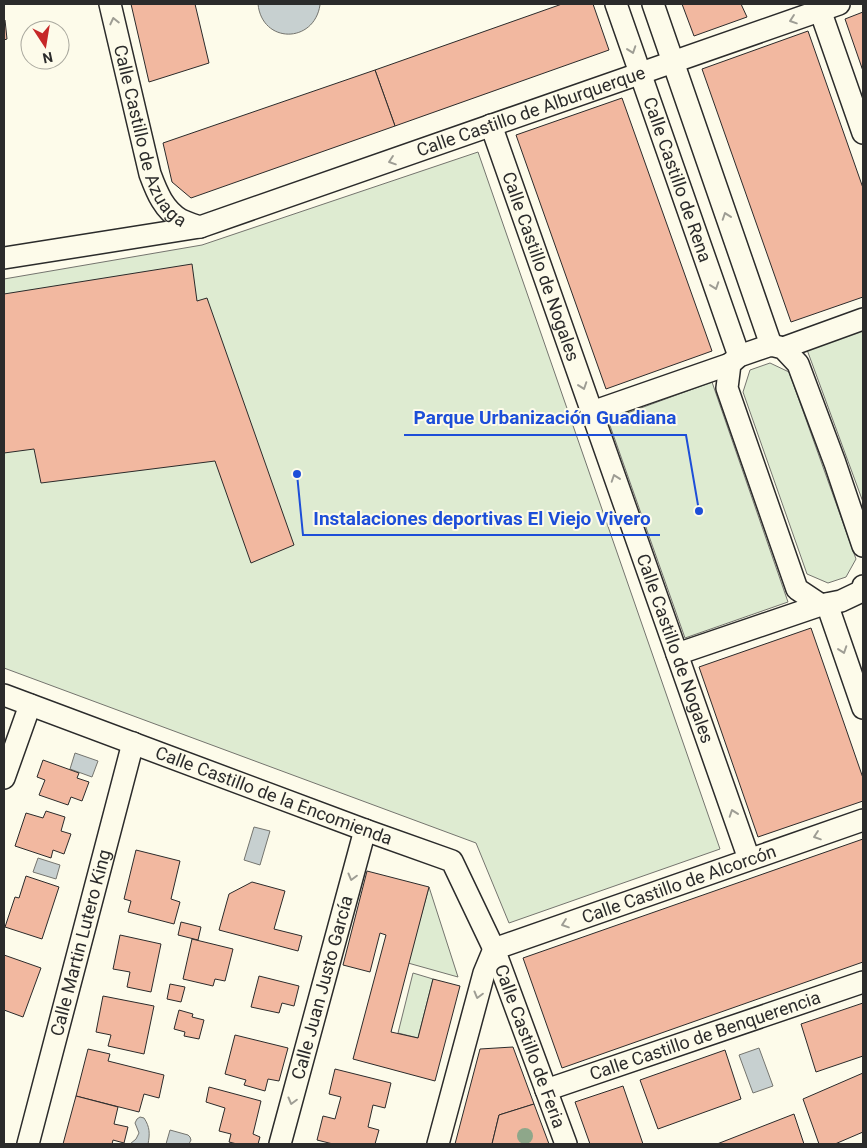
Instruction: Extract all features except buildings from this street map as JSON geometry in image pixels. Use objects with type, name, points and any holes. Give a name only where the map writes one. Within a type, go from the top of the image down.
[{"type":"street","name":"Calle Castillo de Azuaga","points":[[110,4],[150,174],[157,193],[166,208],[182,220],[200,227],[223,220]]},
{"type":"street","name":"Calle Castillo de Rena","points":[[616,4],[735,360]]},
{"type":"street","name":"Calle Castillo de Rena","points":[[653,4],[777,346]]},
{"type":"street","points":[[829,7],[863,133]]},
{"type":"street","name":"Calle Castillo de Alburquerque","points":[[223,220],[829,7]]},
{"type":"street","name":"Calle Castillo de Nogales","points":[[492,125],[749,859]]},
{"type":"street","points":[[4,258],[200,227]]},
{"type":"street","points":[[592,412],[735,360],[863,319]]},
{"type":"street","points":[[777,346],[798,364],[835,463],[863,546]]},
{"type":"street","points":[[735,360],[727,388],[797,590],[824,604],[863,708]]},
{"type":"street","points":[[677,654],[824,604],[841,602],[862,594]]},
{"type":"street","name":"Calle Castillo de la Encomienda","points":[[4,695],[452,861],[494,949]]},
{"type":"street","points":[[4,778],[30,705]]},
{"type":"street","name":"Calle Martin Lutero King","points":[[28,1144],[133,744]]},
{"type":"street","name":"Calle Castillo de Alcorcón","points":[[494,949],[863,820]]},
{"type":"street","name":"Calle Juan Justo García","points":[[280,1144],[365,830]]},
{"type":"street","points":[[438,1144],[484,973],[494,949]]},
{"type":"street","name":"Calle Castillo de Feria","points":[[494,949],[566,1144]]},
{"type":"street","name":"Calle Castillo de Benquerencia","points":[[546,1090],[863,982]]},
{"type":"green space","points":[[478,152],[720,849],[509,923],[476,843],[4,668],[4,279],[202,245]]},
{"type":"green space","points":[[863,327],[863,502],[806,347]]},
{"type":"green space","points":[[770,363],[789,372],[856,559],[846,577],[828,583],[807,574],[743,392],[750,370]]},
{"type":"green space","points":[[712,382],[788,602],[685,638],[608,420]]},
{"type":"green space","points":[[429,887],[458,977],[408,963]]},
{"type":"green space","points":[[413,973],[433,979],[418,1038],[398,1033]]},
{"type":"shaded area","points":[[258,4],[320,5],[316,18],[308,27],[299,32],[288,34],[278,32],[269,27],[262,17]]},
{"type":"shaded area","points":[[75,753],[98,761],[92,777],[70,769]]},
{"type":"shaded area","points":[[254,827],[270,831],[260,865],[244,860]]},
{"type":"shaded area","points":[[38,858],[60,865],[56,879],[33,872]]},
{"type":"shaded area","points":[[759,1048],[773,1086],[753,1093],[739,1055]]},
{"type":"shaded area","points":[[140,1117],[146,1121],[149,1134],[148,1144],[130,1144],[139,1133],[135,1123]]},
{"type":"shaded area","points":[[170,1130],[188,1135],[191,1140],[189,1144],[166,1144]]},
{"type":"place","name":"Instalaciones deportivas El Viejo Vivero","points":[[297,474]]},
{"type":"place","name":"Parque Urbanización Guadiana","points":[[699,511]]}]
